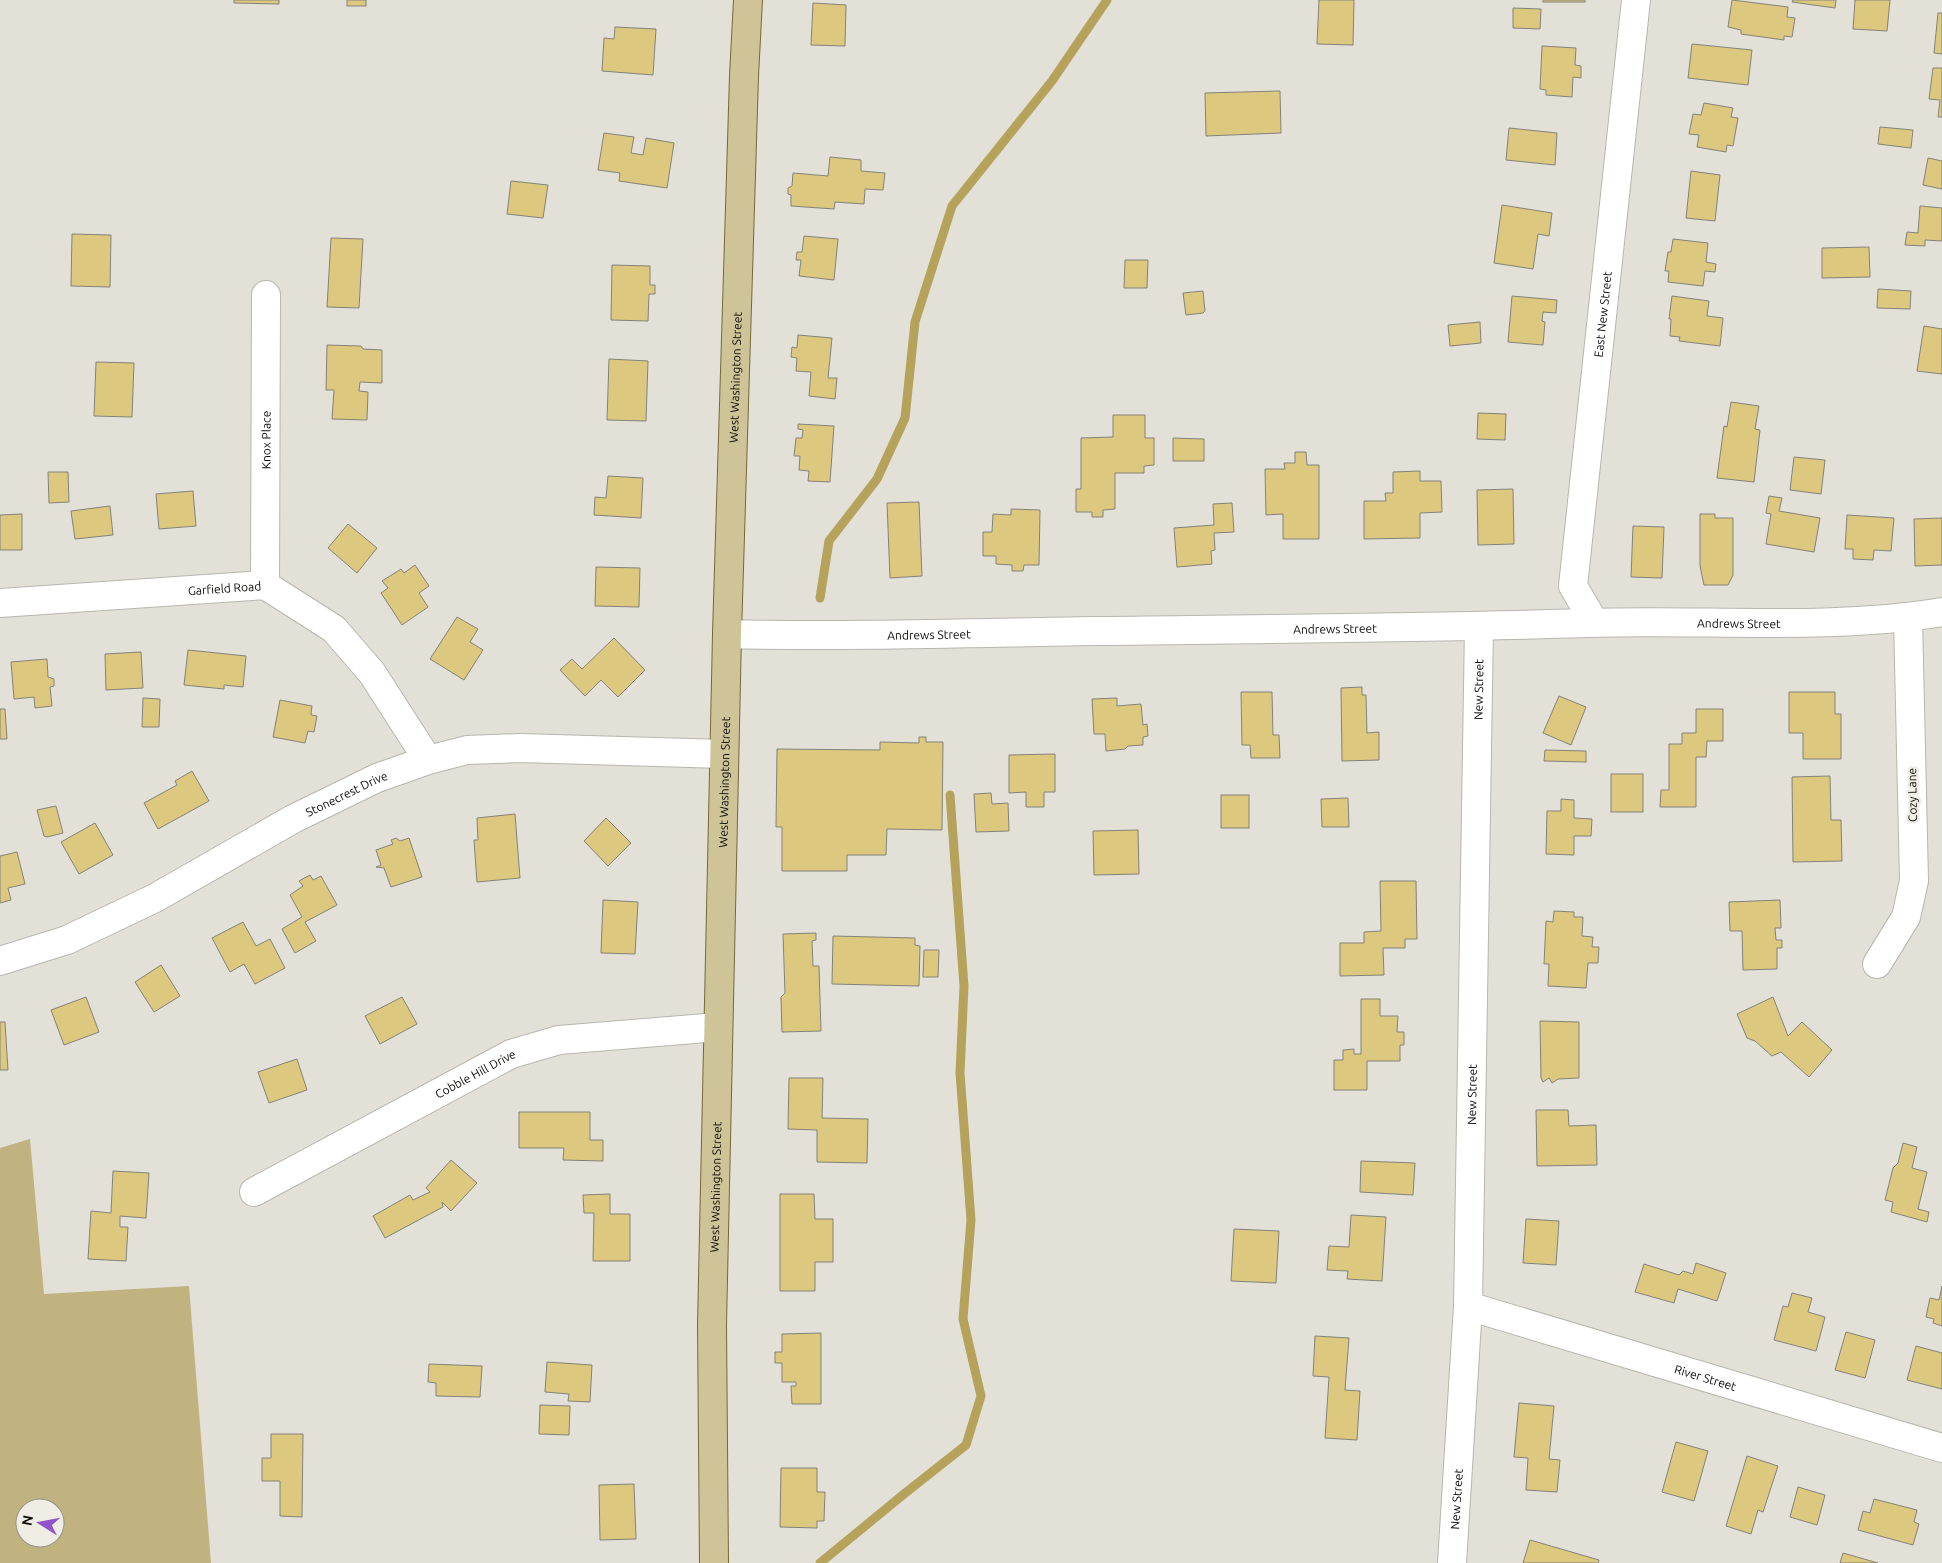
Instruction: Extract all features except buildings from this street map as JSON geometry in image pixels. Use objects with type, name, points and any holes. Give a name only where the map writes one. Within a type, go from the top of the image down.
[{"type":"main road","name":"West Washington Street","points":[[714,1563],[712,1325],[718,1027],[727,634],[748,0]]},
{"type":"street","name":"East New Street","points":[[1594,622],[1573,586],[1636,0]]},
{"type":"street","name":"Knox Place","points":[[265,585],[266,295]]},
{"type":"street","name":"Garfield Road","points":[[0,603],[265,585],[334,629],[372,673],[428,760]]},
{"type":"street","name":"Andrews Street","points":[[727,634],[933,634],[1479,626],[1594,622],[1854,621],[1908,618],[1942,612]]},
{"type":"street","name":"Cozy Lane","points":[[1877,964],[1906,917],[1914,880],[1908,618]]},
{"type":"street","name":"New Street","points":[[1452,1563],[1468,1306],[1479,626]]},
{"type":"street","name":"Stonecrest Drive","points":[[0,961],[68,940],[155,898],[292,819],[376,778],[428,760],[467,750],[520,748],[724,754]]},
{"type":"street","name":"Cobble Hill Drive","points":[[254,1192],[511,1054],[559,1040],[718,1027]]},
{"type":"street","name":"River Street","points":[[1468,1306],[1942,1448]]},
{"type":"shaded area","points":[[30,1139],[44,1294],[189,1286],[211,1563],[0,1563],[0,1148]]},
{"type":"waterway","points":[[820,598],[829,541],[877,479],[905,418],[915,322],[952,206],[1052,81],[1107,0]]},
{"type":"waterway","points":[[820,1563],[966,1445],[981,1396],[963,1319],[971,1220],[960,1073],[964,986],[950,795]]}]
